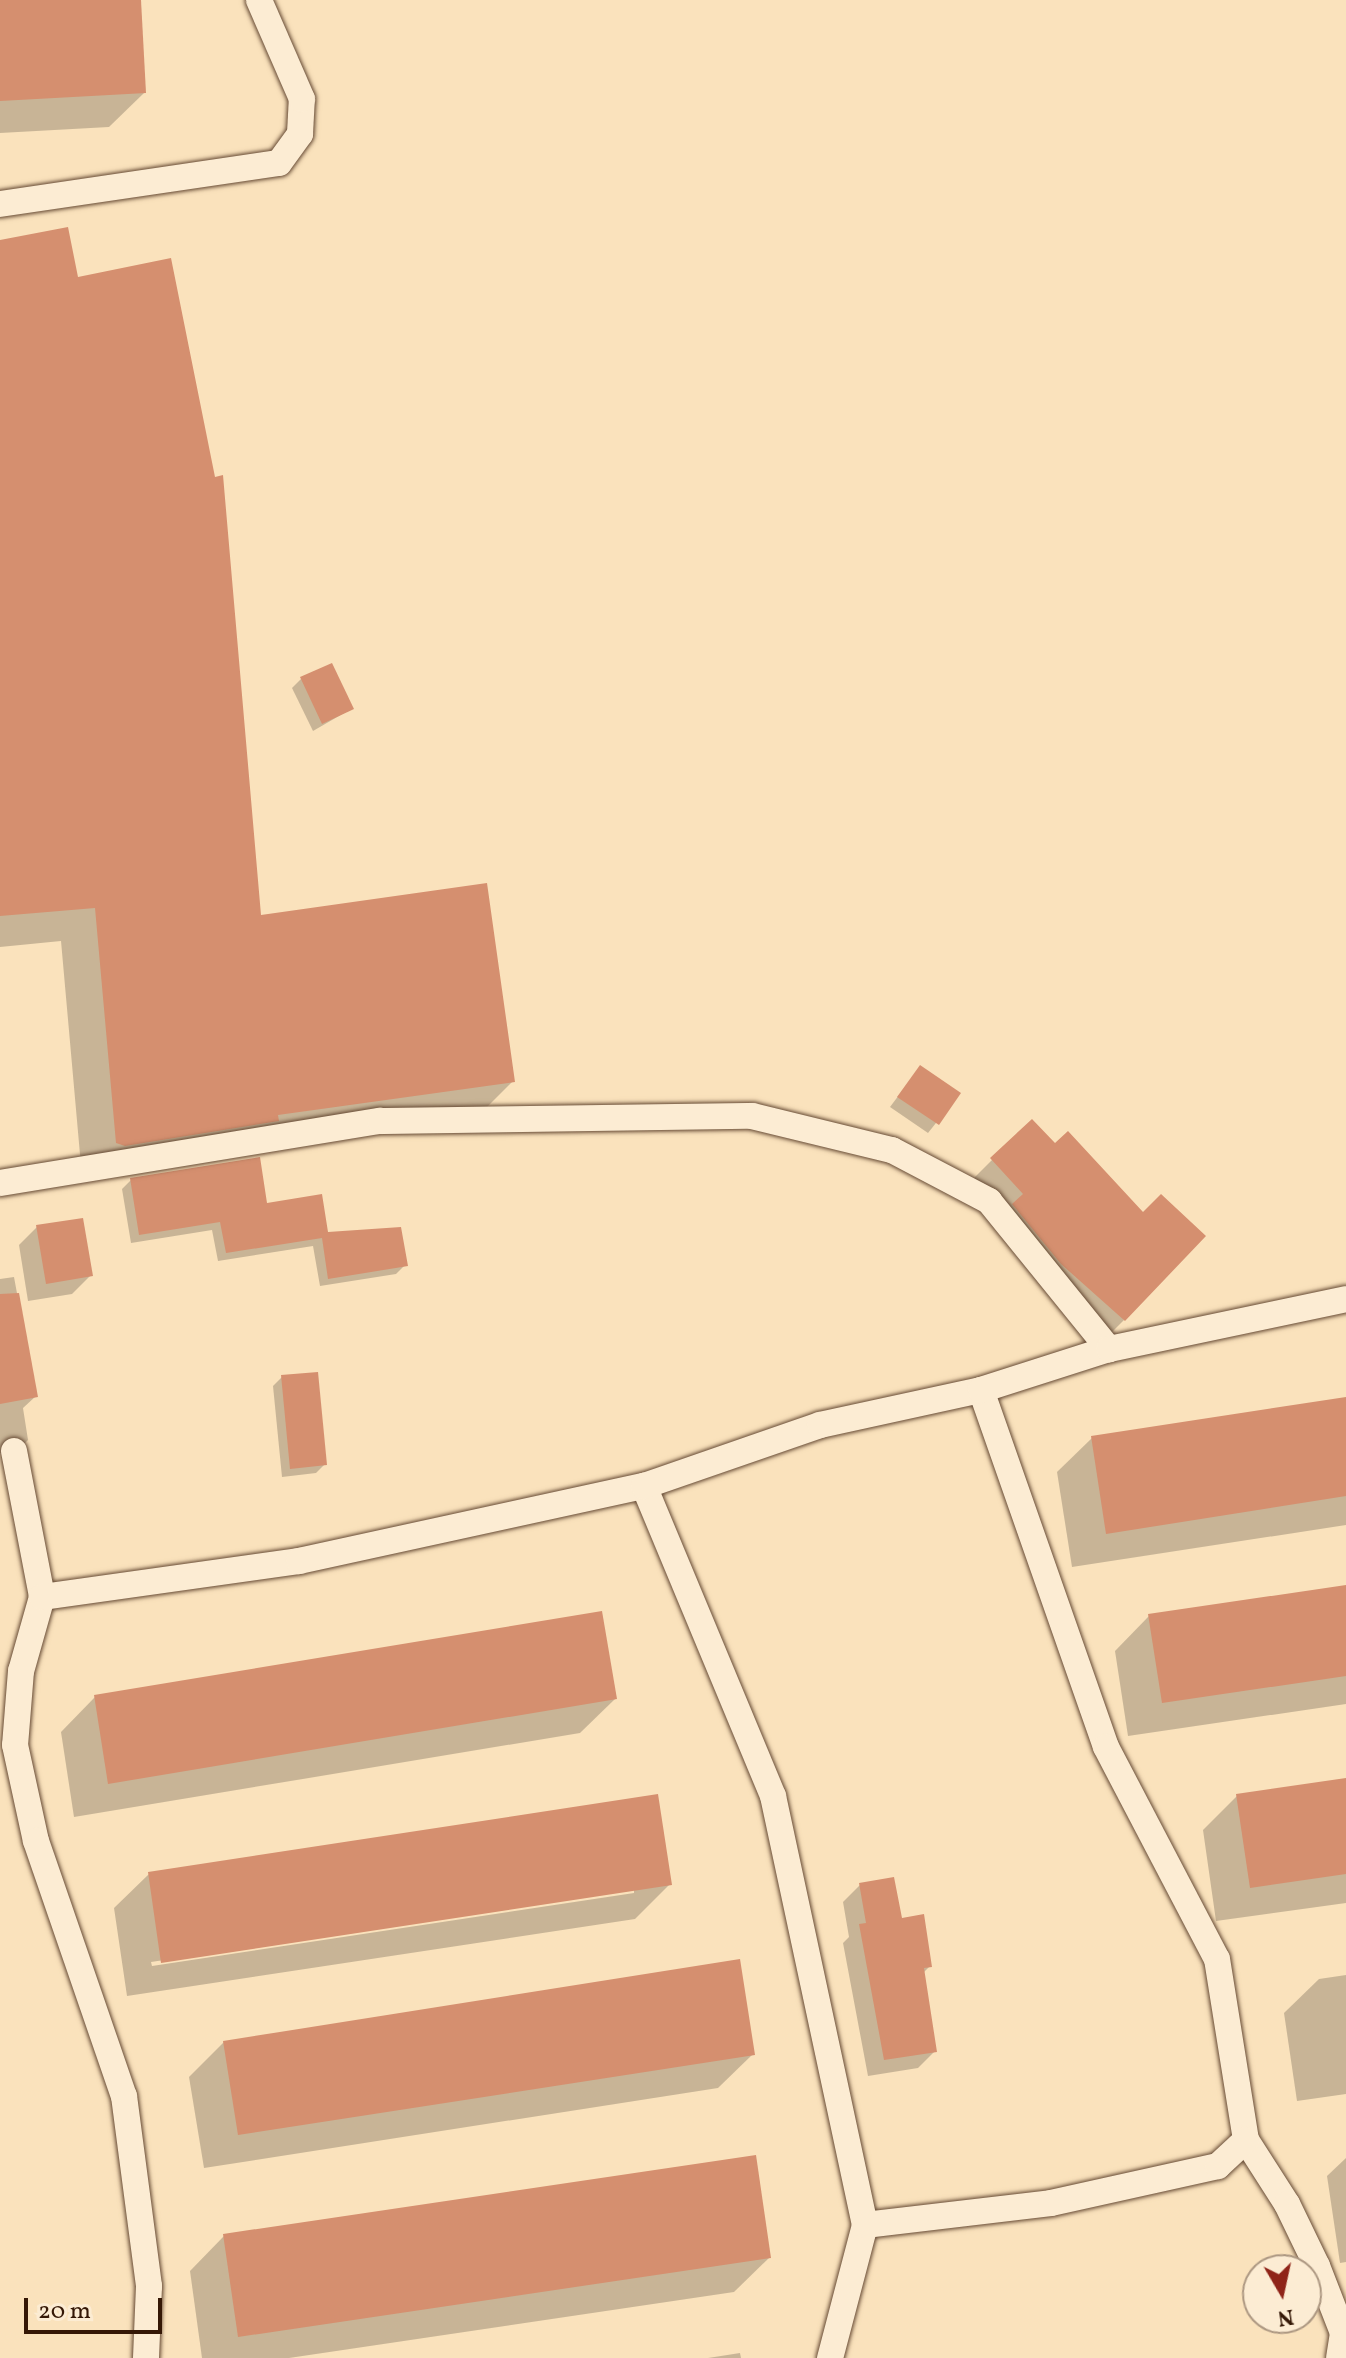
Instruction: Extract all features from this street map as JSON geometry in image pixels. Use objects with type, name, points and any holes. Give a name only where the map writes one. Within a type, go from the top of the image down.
[{"type":"lane","points":[[0,204],[279,163],[300,134],[302,99],[259,0]]},
{"type":"lane","points":[[0,1183],[380,1121],[752,1116],[892,1150],[989,1201],[1109,1349]]},
{"type":"lane","points":[[42,1597],[299,1561],[644,1486],[820,1425],[981,1390],[1109,1349],[1346,1299]]},
{"type":"lane","points":[[981,1390],[1106,1747],[1217,1959],[1246,2140],[1287,2204],[1317,2266],[1343,2333],[1339,2358]]},
{"type":"lane","points":[[14,1451],[42,1597],[21,1671],[15,1745],[36,1841],[124,2096],[149,2286],[146,2358]]},
{"type":"lane","points":[[644,1486],[773,1796],[865,2225],[830,2358]]},
{"type":"lane","points":[[865,2225],[1051,2203],[1218,2166],[1246,2140]]},
{"type":"building","points":[[0,0],[141,0],[146,93],[0,101]]},
{"type":"building","points":[[68,227],[78,277],[171,258],[215,477],[223,475],[261,915],[487,883],[515,1082],[278,1115],[279,1121],[125,1146],[116,1143],[95,908],[0,916],[0,240]]},
{"type":"building","points":[[332,663],[354,709],[322,724],[300,677]]},
{"type":"building","points":[[920,1065],[961,1093],[939,1125],[897,1097]]},
{"type":"building","points":[[1032,1119],[1055,1143],[1068,1131],[1143,1212],[1161,1194],[1206,1236],[1125,1321],[1061,1264],[1012,1204],[1023,1194],[990,1158]]},
{"type":"building","points":[[260,1157],[267,1203],[322,1194],[328,1232],[401,1227],[408,1266],[328,1279],[322,1238],[226,1253],[220,1222],[139,1235],[130,1178]]},
{"type":"building","points":[[83,1218],[93,1276],[46,1284],[36,1225]]},
{"type":"building","points":[[19,1293],[38,1397],[0,1404],[0,1294]]},
{"type":"building","points":[[318,1372],[327,1465],[290,1469],[281,1375]]},
{"type":"building","points":[[1346,1397],[1346,1496],[1106,1534],[1091,1436]]},
{"type":"building","points":[[1346,1585],[1346,1676],[1162,1703],[1148,1614]]},
{"type":"building","points":[[602,1611],[617,1699],[108,1784],[94,1695]]},
{"type":"building","points":[[1346,1778],[1346,1874],[1250,1888],[1236,1794]]},
{"type":"building","points":[[658,1794],[672,1885],[161,1963],[148,1872]]},
{"type":"building","points":[[894,1877],[902,1918],[924,1914],[932,1967],[924,1968],[937,2052],[884,2060],[859,1924],[866,1923],[859,1883]]},
{"type":"building","points":[[740,1959],[755,2055],[238,2135],[223,2041]]},
{"type":"building","points":[[756,2155],[771,2258],[238,2337],[223,2234]]}]
